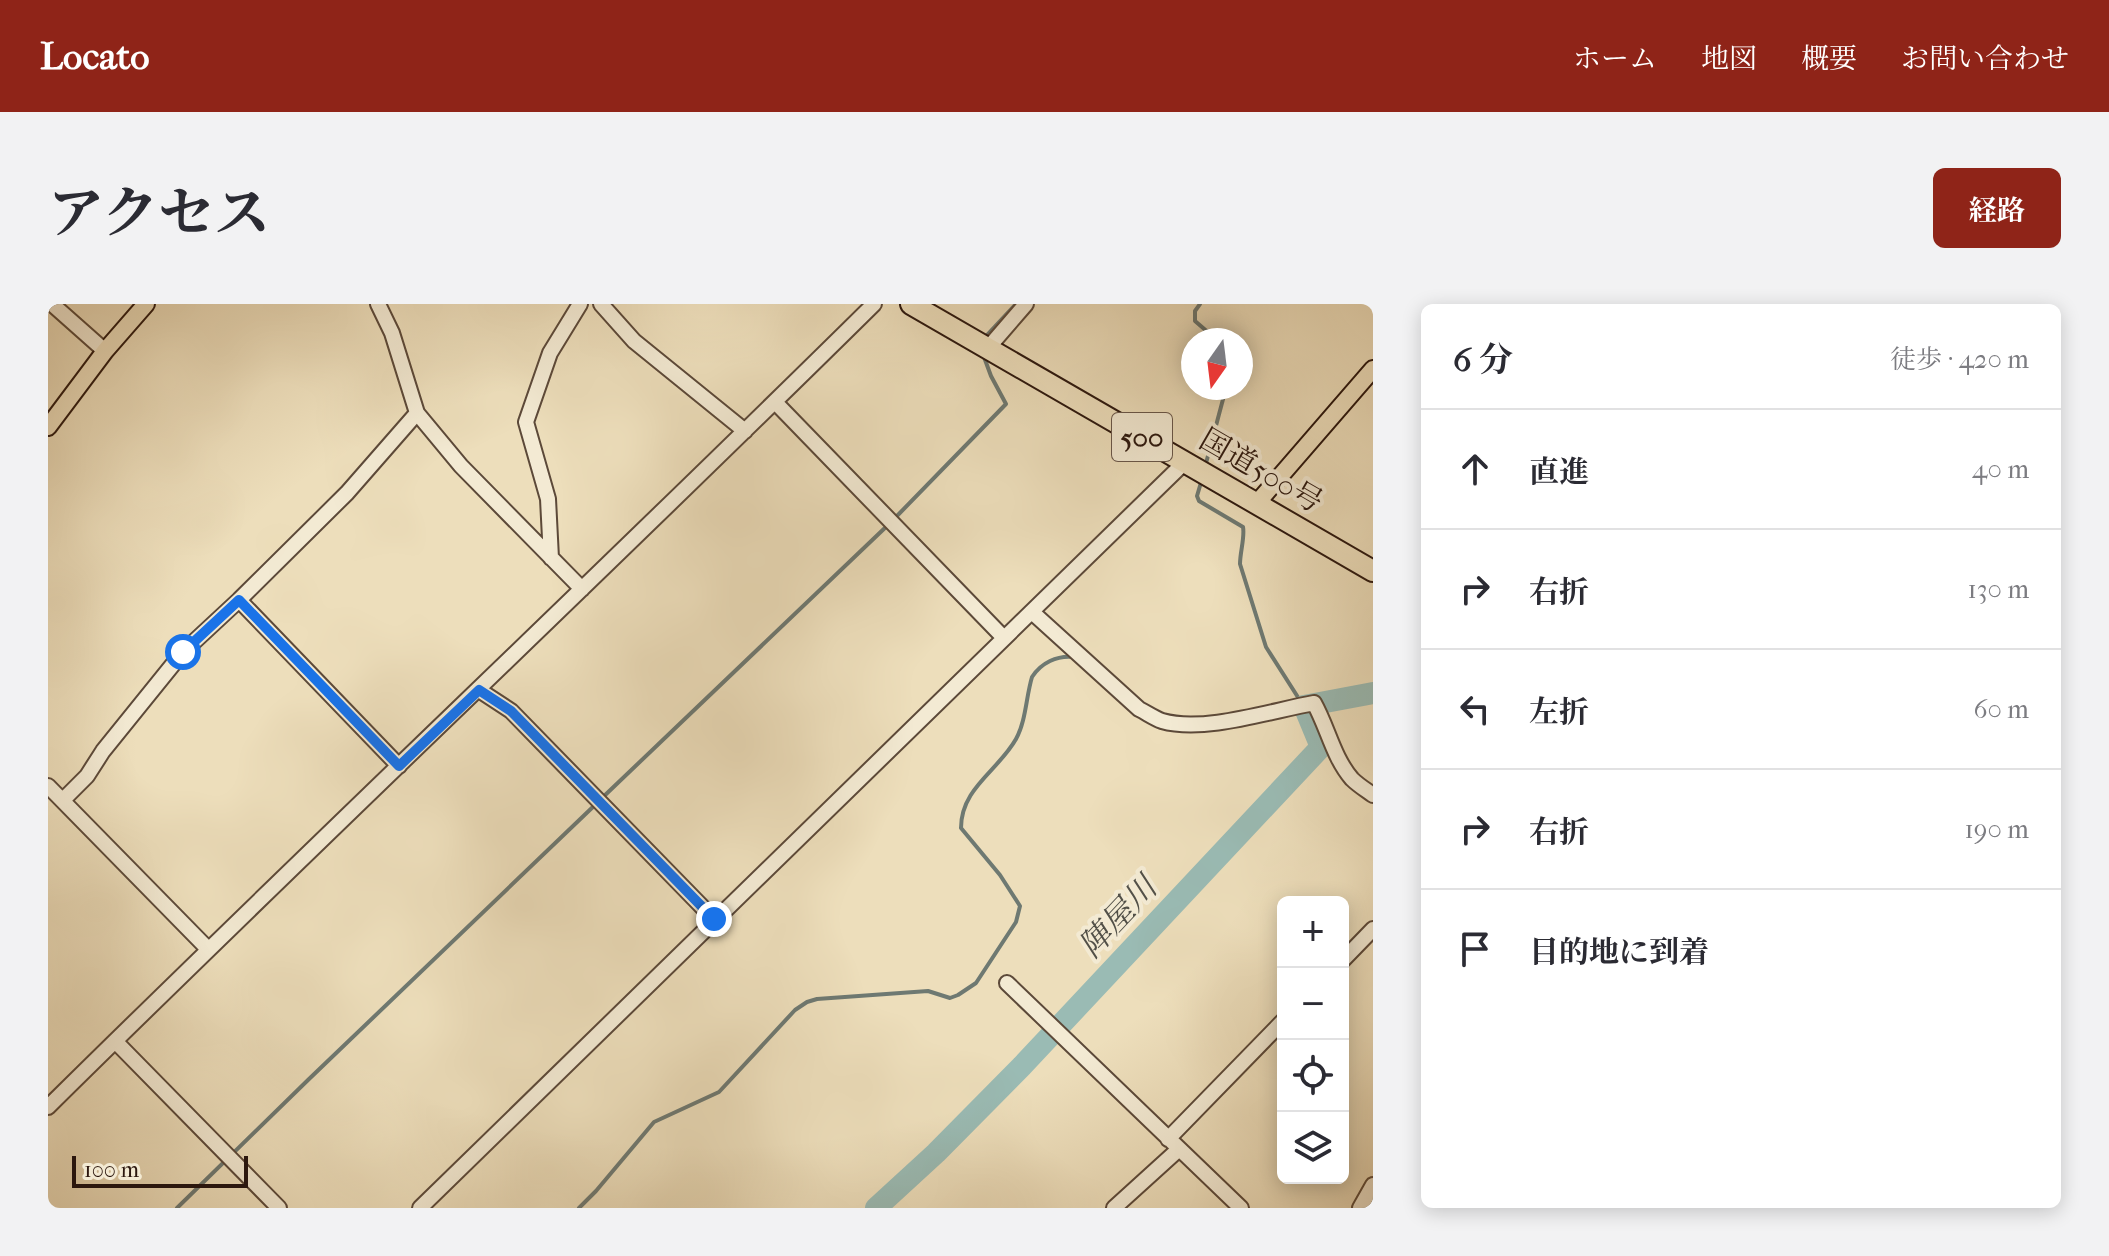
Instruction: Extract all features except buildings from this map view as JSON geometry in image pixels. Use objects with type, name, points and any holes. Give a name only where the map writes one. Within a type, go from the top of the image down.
[{"type":"highway","name":"国道500号","points":[[911,304],[1373,571]]},
{"type":"main road","points":[[48,427],[105,351],[146,304]]},
{"type":"main road","points":[[1257,503],[1373,369]]},
{"type":"street","points":[[52,304],[105,351]]},
{"type":"street","points":[[378,304],[392,333],[417,413],[461,466],[582,589]]},
{"type":"street","points":[[551,558],[548,499],[526,422],[550,353],[580,304]]},
{"type":"street","points":[[601,304],[634,341],[745,431]]},
{"type":"street","points":[[48,1107],[874,304]]},
{"type":"street","points":[[988,348],[1026,304]]},
{"type":"street","points":[[775,402],[1004,638]]},
{"type":"street","points":[[63,800],[87,776],[103,751],[183,652],[347,493],[417,413]]},
{"type":"street","points":[[420,1208],[1185,462]]},
{"type":"street","points":[[239,600],[399,766]]},
{"type":"street","points":[[1032,612],[1139,709],[1160,720],[1184,725],[1216,722],[1314,703],[1336,755],[1353,780],[1373,795]]},
{"type":"street","points":[[479,690],[511,711],[714,919]]},
{"type":"street","points":[[48,786],[208,949]]},
{"type":"street","points":[[1349,954],[1373,929]]},
{"type":"street","points":[[1007,983],[1241,1208]]},
{"type":"street","points":[[1114,1208],[1277,1028]]},
{"type":"street","points":[[115,1041],[279,1208]]},
{"type":"street","points":[[1360,1208],[1373,1185]]},
{"type":"waterway","points":[[987,335],[1016,304]]},
{"type":"waterway","points":[[1200,304],[1195,311],[1195,321],[1203,328]]},
{"type":"waterway","points":[[894,519],[1006,404],[984,357]]},
{"type":"waterway","points":[[1205,467],[1223,400]]},
{"type":"waterway","points":[[1202,479],[1197,496],[1199,501],[1243,527],[1240,564],[1266,647],[1301,702]]},
{"type":"waterway","points":[[602,798],[888,525]]},
{"type":"waterway","points":[[579,1208],[654,1122],[719,1092],[795,1010],[807,1002],[928,991],[950,998],[976,983],[1016,922],[1020,906],[1000,875],[961,828],[963,814],[974,791],[1016,739],[1032,677],[1050,661],[1074,657]]},
{"type":"waterway","name":"陣屋川","points":[[876,1208],[936,1153],[1022,1066],[1321,747],[1304,706],[1373,693]]},
{"type":"waterway","points":[[177,1208],[596,804]]},
{"type":"route","points":[[183,652],[239,600],[399,766],[479,690],[511,711],[714,919]]}]
